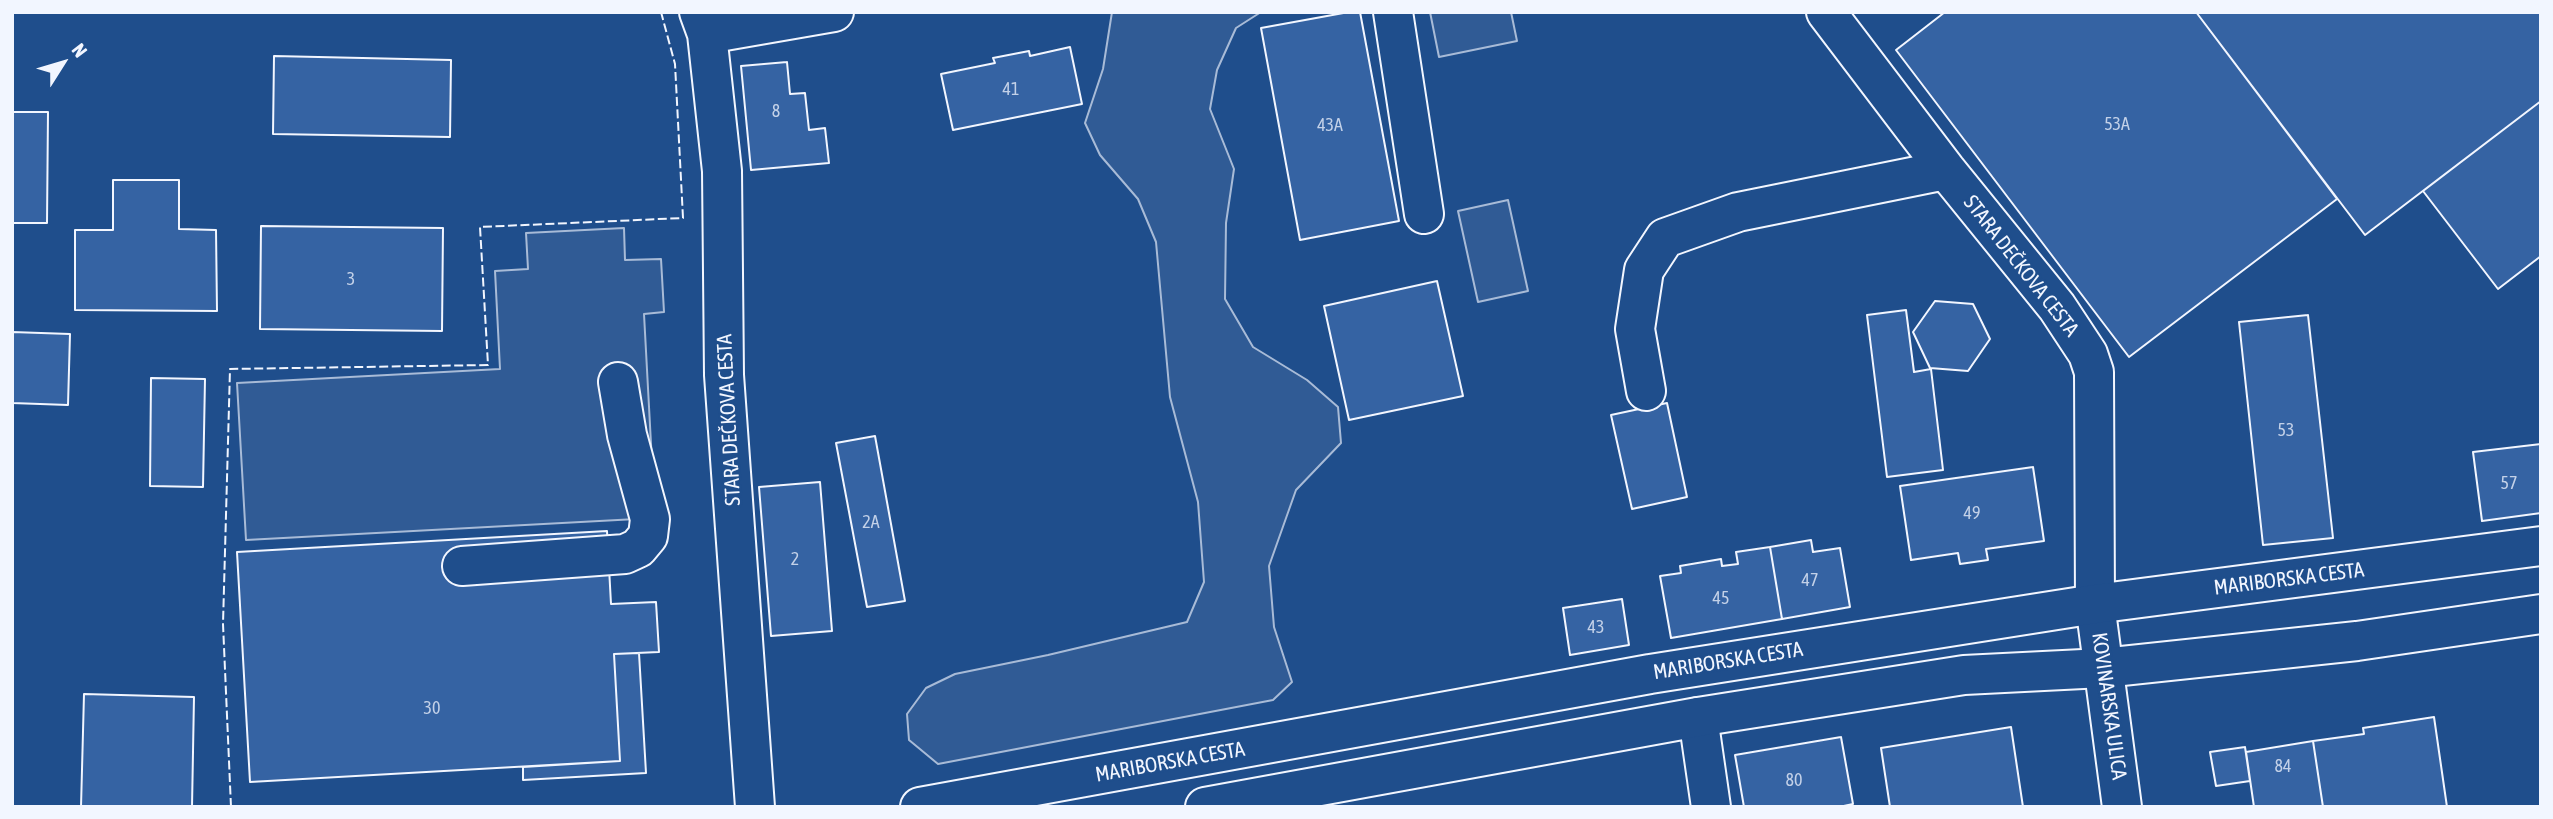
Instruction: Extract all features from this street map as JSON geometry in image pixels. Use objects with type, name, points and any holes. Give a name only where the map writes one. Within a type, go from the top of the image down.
[{"type":"main road","name":"STARA DEČKOVA CESTA","points":[[755,807],[724,376],[722,171],[703,23],[834,12]]},
{"type":"main road","points":[[1393,12],[1424,214]]},
{"type":"main road","name":"STARA DEČKOVA CESTA","points":[[1826,12],[1946,170],[2057,307],[2088,354],[2094,372],[2095,604]]},
{"type":"main road","points":[[1646,391],[1634,329],[1644,270],[1665,238],[1738,212],[1946,170]]},
{"type":"main road","points":[[462,566],[625,554],[638,548],[648,536],[650,519],[627,435],[618,382]]},
{"type":"main road","name":"MARIBORSKA CESTA","points":[[920,807],[1650,674],[2095,604],[2541,546]]},
{"type":"main road","name":"KOVINARSKA ULICA","points":[[2095,604],[2122,807]]},
{"type":"main road","points":[[1205,807],[1698,717],[1964,675],[2103,668],[2357,640],[2541,614]]},
{"type":"main road","points":[[1698,717],[1711,807]]},
{"type":"shaded area","points":[[1112,12],[1261,12],[1236,28],[1217,70],[1210,109],[1234,169],[1226,223],[1225,299],[1253,347],[1307,380],[1338,407],[1341,443],[1296,490],[1269,566],[1274,627],[1292,682],[1273,700],[938,764],[909,740],[907,714],[926,688],[955,674],[1187,622],[1204,582],[1198,502],[1170,397],[1156,242],[1138,199],[1100,155],[1085,123],[1103,69]]},
{"type":"shaded area","points":[[1430,12],[1511,12],[1517,41],[1439,57]]},
{"type":"shaded area","points":[[1508,200],[1528,291],[1478,302],[1458,211]]},
{"type":"shaded area","points":[[624,228],[625,260],[661,259],[664,312],[644,314],[655,518],[246,540],[237,383],[500,369],[495,271],[528,269],[526,233]]},
{"type":"building","points":[[1360,12],[1399,221],[1300,240],[1261,28]]},
{"type":"building","points":[[1945,12],[2196,12],[2337,199],[2129,357],[1896,50]]},
{"type":"building","points":[[2196,12],[2541,12],[2541,101],[2365,235]]},
{"type":"building","points":[[1070,47],[1082,104],[953,130],[941,74],[995,63],[993,58],[1029,51],[1030,56]]},
{"type":"building","points":[[274,56],[451,60],[450,137],[273,134]]},
{"type":"building","points":[[787,62],[790,94],[805,93],[809,130],[825,128],[829,163],[751,170],[741,66]]},
{"type":"building","points":[[2541,101],[2541,256],[2498,289],[2423,191]]},
{"type":"building","points":[[12,112],[48,112],[47,223],[12,223]]},
{"type":"building","points":[[113,180],[179,180],[179,229],[216,230],[217,311],[75,310],[75,230],[113,230]]},
{"type":"building","points":[[261,226],[443,228],[442,331],[260,329]]},
{"type":"building","points":[[1437,281],[1463,396],[1349,420],[1324,306]]},
{"type":"building","points":[[1935,301],[1973,304],[1990,339],[1968,371],[1930,368],[1913,332]]},
{"type":"building","points":[[1906,310],[1914,372],[1931,369],[1943,470],[1887,477],[1867,315]]},
{"type":"building","points":[[2308,315],[2333,538],[2263,545],[2239,322]]},
{"type":"building","points":[[12,332],[70,334],[68,405],[12,403]]},
{"type":"building","points":[[151,378],[205,379],[203,487],[150,486]]},
{"type":"building","points":[[1667,403],[1687,497],[1632,509],[1611,415]]},
{"type":"building","points":[[875,436],[905,601],[867,607],[836,443]]},
{"type":"building","points":[[2541,444],[2541,513],[2482,521],[2473,452]]},
{"type":"building","points":[[2033,467],[2044,541],[1986,549],[1988,560],[1960,564],[1958,553],[1911,560],[1900,486]]},
{"type":"building","points":[[820,482],[832,631],[771,636],[759,487]]},
{"type":"building","points":[[607,531],[611,604],[656,602],[659,652],[614,654],[620,761],[250,782],[237,552]]},
{"type":"building","points":[[1811,540],[1813,552],[1840,548],[1850,607],[1782,619],[1770,547]]},
{"type":"building","points":[[1770,547],[1782,619],[1671,638],[1660,576],[1681,573],[1680,566],[1721,559],[1722,566],[1738,564],[1736,552]]},
{"type":"building","points":[[1622,599],[1629,645],[1570,655],[1563,608]]},
{"type":"building","points":[[639,653],[646,773],[523,780],[523,767],[620,761],[614,654]]},
{"type":"building","points":[[84,694],[194,697],[192,807],[81,807]]},
{"type":"building","points":[[2434,717],[2447,807],[2323,807],[2313,741],[2364,734],[2363,728]]},
{"type":"building","points":[[2011,727],[2023,807],[1890,807],[1881,748]]},
{"type":"building","points":[[1841,737],[1853,804],[1839,807],[1744,807],[1735,755]]},
{"type":"building","points":[[2313,741],[2323,807],[2254,807],[2246,752]]},
{"type":"building","points":[[2245,747],[2250,781],[2216,786],[2210,752]]},
{"type":"fence","points":[[231,807],[223,624],[230,369],[488,365],[480,227],[683,218],[675,64],[661,12]]}]
